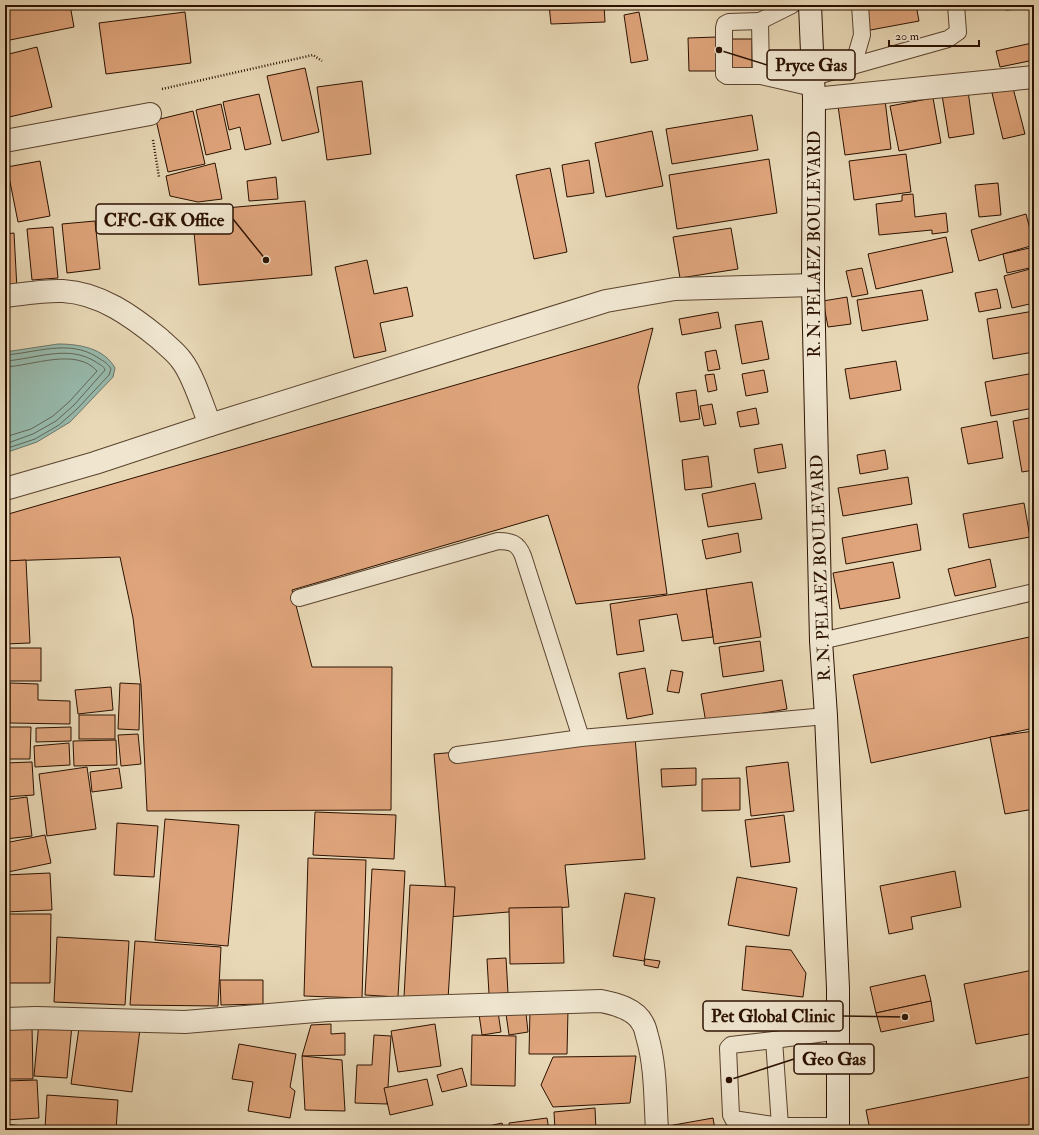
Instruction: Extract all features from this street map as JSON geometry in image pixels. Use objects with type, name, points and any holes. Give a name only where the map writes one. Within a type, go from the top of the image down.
[{"type":"street","name":"R. N. PELAEZ BOULEVARD","points":[[810,5],[813,88],[814,285],[820,641],[826,716],[839,1030],[838,1128]]},
{"type":"street","points":[[813,88],[1034,77]]},
{"type":"street","points":[[5,141],[150,114]]},
{"type":"street","points":[[5,489],[95,463],[210,425],[606,301],[675,289],[814,285]]},
{"type":"street","points":[[5,296],[62,291],[86,294],[103,300],[143,325],[173,351],[182,361],[210,425]]},
{"type":"street","points":[[5,1019],[36,1018],[185,1022],[327,1010],[601,1001],[615,1004],[630,1010],[643,1023],[653,1064],[657,1130]]},
{"type":"lane","points":[[792,5],[760,21],[729,22],[725,24],[724,74],[727,76],[762,76],[813,88],[853,66],[948,39],[958,32],[956,5]]},
{"type":"lane","points":[[853,66],[862,34],[860,5]]},
{"type":"lane","points":[[760,21],[762,76]]},
{"type":"lane","points":[[299,598],[498,541],[513,543],[520,549],[523,556],[580,738]]},
{"type":"lane","points":[[820,641],[1034,592]]},
{"type":"lane","points":[[456,756],[580,738],[826,716]]},
{"type":"lane","points":[[838,1128],[780,1126],[733,1119],[731,1115],[728,1048],[731,1045],[839,1030]]},
{"type":"lane","points":[[774,1040],[780,1126]]},
{"type":"path","points":[[159,177],[146,93],[313,55],[322,61]]},
{"type":"water","points":[[58,344],[82,346],[98,352],[110,361],[115,368],[113,377],[70,422],[37,442],[5,453],[5,352]]},
{"type":"building","points":[[5,5],[70,5],[74,27],[5,41]]},
{"type":"building","points":[[549,5],[604,5],[605,22],[551,24]]},
{"type":"building","points":[[861,5],[916,5],[919,21],[865,31]]},
{"type":"building","points":[[1006,5],[1031,5],[1031,8],[1006,10]]},
{"type":"building","points":[[185,12],[191,63],[106,74],[99,23]]},
{"type":"building","points":[[639,12],[648,60],[631,63],[624,15]]},
{"type":"building","points":[[717,37],[718,71],[689,71],[688,38]]},
{"type":"building","points":[[727,39],[752,39],[752,71],[727,71]]},
{"type":"building","points":[[1032,43],[1034,60],[1000,67],[996,51]]},
{"type":"building","points":[[37,47],[52,107],[5,118],[5,55]]},
{"type":"building","points":[[305,68],[319,132],[282,141],[267,76]]},
{"type":"building","points":[[362,81],[371,154],[327,160],[317,87]]},
{"type":"building","points":[[1013,88],[1025,134],[1003,139],[992,93]]},
{"type":"building","points":[[968,91],[974,134],[949,138],[942,95]]},
{"type":"building","points":[[259,94],[271,144],[245,150],[240,127],[229,130],[223,102]]},
{"type":"building","points":[[933,98],[941,143],[899,151],[890,106]]},
{"type":"building","points":[[885,100],[891,149],[845,155],[838,106]]},
{"type":"building","points":[[221,104],[231,149],[206,155],[196,110]]},
{"type":"building","points":[[1034,109],[1034,127],[1031,110]]},
{"type":"building","points":[[193,111],[205,164],[168,172],[156,120]]},
{"type":"building","points":[[752,115],[758,150],[672,164],[666,129]]},
{"type":"building","points":[[652,131],[663,186],[606,197],[595,143]]},
{"type":"building","points":[[906,154],[911,192],[854,200],[849,161]]},
{"type":"building","points":[[769,159],[777,213],[677,229],[669,175]]},
{"type":"building","points":[[589,160],[594,193],[567,197],[562,165]]},
{"type":"building","points":[[40,161],[50,216],[18,222],[7,167]]},
{"type":"building","points":[[215,163],[222,199],[198,202],[170,196],[166,176]]},
{"type":"building","points":[[550,168],[567,252],[534,259],[516,175]]},
{"type":"building","points":[[276,177],[278,199],[249,201],[247,181]]},
{"type":"building","points":[[998,183],[1001,215],[979,217],[975,185]]},
{"type":"building","points":[[913,194],[915,217],[946,213],[948,232],[932,234],[932,230],[879,235],[876,204],[902,201],[902,195]]},
{"type":"building","points":[[305,201],[312,275],[199,285],[192,211]]},
{"type":"building","points":[[1030,203],[1034,203],[1034,226],[1033,226]]},
{"type":"building","points":[[1026,214],[1034,245],[979,261],[971,230]]},
{"type":"building","points":[[95,221],[100,269],[67,273],[62,224]]},
{"type":"building","points":[[53,227],[58,278],[32,280],[27,229]]},
{"type":"building","points":[[731,228],[738,269],[680,278],[673,237]]},
{"type":"building","points":[[14,233],[17,289],[5,289],[5,234]]},
{"type":"building","points":[[946,237],[953,272],[876,289],[868,254]]},
{"type":"building","points":[[1034,247],[1034,267],[1007,273],[1003,254]]},
{"type":"building","points":[[367,260],[374,294],[407,287],[413,316],[380,323],[386,351],[354,358],[335,267]]},
{"type":"building","points":[[862,268],[868,294],[852,297],[846,271]]},
{"type":"building","points":[[1034,268],[1034,303],[1012,308],[1004,276]]},
{"type":"building","points":[[997,289],[1001,308],[979,312],[975,293]]},
{"type":"building","points":[[922,290],[928,320],[862,331],[857,300]]},
{"type":"building","points":[[847,297],[851,324],[828,327],[823,301]]},
{"type":"building","points":[[1034,311],[1034,352],[993,359],[987,319]]},
{"type":"building","points":[[718,312],[721,328],[682,335],[679,319]]},
{"type":"building","points":[[762,321],[769,359],[742,364],[735,325]]},
{"type":"building","points":[[653,328],[638,387],[667,594],[576,604],[548,515],[292,590],[312,667],[392,667],[391,810],[147,811],[141,685],[133,618],[120,557],[5,561],[5,515]]},
{"type":"building","points":[[716,350],[720,369],[708,371],[705,352]]},
{"type":"building","points":[[896,361],[901,390],[850,399],[845,369]]},
{"type":"building","points":[[764,370],[768,392],[746,396],[742,374]]},
{"type":"building","points":[[1034,373],[1034,408],[991,416],[985,382]]},
{"type":"building","points":[[714,374],[717,390],[708,392],[705,375]]},
{"type":"building","points":[[696,390],[700,419],[680,422],[676,393]]},
{"type":"building","points":[[712,404],[716,424],[704,426],[700,406]]},
{"type":"building","points":[[756,408],[759,424],[740,427],[737,412]]},
{"type":"building","points":[[1034,417],[1034,470],[1022,472],[1013,421]]},
{"type":"building","points":[[997,421],[1003,458],[968,464],[961,428]]},
{"type":"building","points":[[782,444],[786,468],[758,473],[754,449]]},
{"type":"building","points":[[885,450],[888,469],[860,474],[857,455]]},
{"type":"building","points":[[708,456],[712,487],[685,490],[682,460]]},
{"type":"building","points":[[908,477],[912,504],[843,516],[838,488]]},
{"type":"building","points":[[755,483],[762,519],[708,527],[702,494]]},
{"type":"building","points":[[1024,503],[1030,537],[969,548],[963,514]]},
{"type":"building","points":[[917,524],[921,550],[846,564],[842,538]]},
{"type":"building","points":[[738,533],[741,552],[706,559],[702,540]]},
{"type":"building","points":[[990,559],[996,587],[955,596],[948,569]]},
{"type":"building","points":[[26,560],[30,643],[5,644],[5,561]]},
{"type":"building","points":[[893,562],[900,598],[840,609],[833,573]]},
{"type":"building","points":[[752,582],[761,637],[714,644],[706,589]]},
{"type":"building","points":[[706,589],[713,637],[682,641],[677,614],[639,620],[644,651],[617,655],[610,604]]},
{"type":"building","points":[[1034,636],[1034,728],[871,763],[853,675]]},
{"type":"building","points":[[760,641],[764,671],[723,677],[719,647]]},
{"type":"building","points":[[5,648],[41,648],[41,681],[5,681]]},
{"type":"building","points":[[645,668],[653,714],[627,719],[619,673]]},
{"type":"building","points":[[671,670],[683,672],[679,693],[667,691]]},
{"type":"building","points":[[782,680],[787,709],[706,723],[701,694]]},
{"type":"building","points":[[10,683],[38,684],[38,700],[70,701],[70,724],[10,723]]},
{"type":"building","points":[[120,683],[140,684],[139,730],[118,729]]},
{"type":"building","points":[[5,684],[8,684],[5,721]]},
{"type":"building","points":[[111,687],[113,710],[78,714],[75,690]]},
{"type":"building","points":[[79,715],[115,715],[115,739],[79,739]]},
{"type":"building","points":[[5,727],[31,727],[30,759],[5,759]]},
{"type":"building","points":[[71,727],[71,741],[36,742],[36,728]]},
{"type":"building","points":[[1034,731],[1034,809],[1005,814],[990,737]]},
{"type":"building","points":[[138,734],[141,764],[121,766],[118,735]]},
{"type":"building","points":[[635,737],[645,859],[565,865],[569,907],[448,917],[434,754]]},
{"type":"building","points":[[116,740],[117,765],[74,766],[73,741]]},
{"type":"building","points":[[69,743],[70,765],[35,767],[34,746]]},
{"type":"building","points":[[32,762],[34,795],[5,797],[5,763]]},
{"type":"building","points":[[788,762],[794,811],[751,816],[746,767]]},
{"type":"building","points":[[87,767],[96,829],[47,836],[39,774]]},
{"type":"building","points":[[119,768],[122,788],[92,792],[90,772]]},
{"type":"building","points":[[696,768],[696,785],[662,787],[661,769]]},
{"type":"building","points":[[740,778],[740,810],[702,811],[702,779]]},
{"type":"building","points":[[27,797],[32,836],[5,839],[5,800]]},
{"type":"building","points":[[315,812],[396,815],[394,859],[313,855]]},
{"type":"building","points":[[784,815],[790,862],[751,867],[745,820]]},
{"type":"building","points":[[165,819],[239,825],[228,946],[155,940]]},
{"type":"building","points":[[117,823],[158,826],[154,877],[114,875]]},
{"type":"building","points":[[45,835],[51,863],[8,872],[5,856],[5,843]]},
{"type":"building","points":[[308,858],[366,860],[362,998],[304,996]]},
{"type":"building","points":[[372,869],[405,871],[398,997],[365,995]]},
{"type":"building","points":[[955,871],[961,907],[911,917],[913,929],[889,934],[880,886]]},
{"type":"building","points":[[50,873],[52,910],[5,912],[5,875]]},
{"type":"building","points":[[737,877],[797,888],[789,936],[728,925]]},
{"type":"building","points":[[410,885],[455,887],[448,999],[404,997]]},
{"type":"building","points":[[625,893],[655,898],[644,961],[613,956]]},
{"type":"building","points":[[562,907],[564,963],[510,964],[509,908]]},
{"type":"building","points":[[9,914],[51,914],[50,983],[8,983]]},
{"type":"building","points":[[57,937],[129,941],[125,1005],[54,1002]]},
{"type":"building","points":[[135,941],[221,947],[218,1006],[130,1005]]},
{"type":"building","points":[[746,946],[791,950],[806,973],[803,997],[742,990]]},
{"type":"building","points":[[506,958],[508,993],[489,994],[487,959]]},
{"type":"building","points":[[645,959],[660,961],[658,968],[644,965]]},
{"type":"building","points":[[1033,970],[1034,1033],[976,1044],[964,984]]},
{"type":"building","points":[[925,975],[931,1001],[876,1013],[870,987]]},
{"type":"building","points":[[220,980],[263,980],[263,1004],[221,1005]]},
{"type":"building","points":[[931,1001],[934,1021],[881,1032],[876,1013]]},
{"type":"building","points":[[525,1004],[528,1032],[509,1035],[505,1007]]},
{"type":"building","points":[[497,1005],[501,1032],[482,1035],[478,1007]]},
{"type":"building","points":[[530,1010],[568,1010],[567,1054],[529,1054]]},
{"type":"building","points":[[80,1021],[140,1029],[132,1092],[71,1084]]},
{"type":"building","points":[[39,1022],[72,1025],[67,1078],[34,1076]]},
{"type":"building","points":[[331,1024],[331,1034],[345,1033],[345,1055],[302,1056],[311,1025]]},
{"type":"building","points":[[435,1024],[441,1066],[398,1072],[391,1031]]},
{"type":"building","points":[[32,1026],[33,1079],[5,1079],[5,1027]]},
{"type":"building","points":[[374,1035],[391,1036],[387,1104],[355,1103],[357,1065],[372,1065]]},
{"type":"building","points":[[472,1035],[516,1036],[515,1086],[471,1085]]},
{"type":"building","points":[[239,1044],[296,1054],[290,1087],[295,1091],[290,1118],[248,1111],[253,1082],[232,1079]]},
{"type":"building","points":[[302,1056],[342,1060],[345,1111],[305,1110]]},
{"type":"building","points":[[636,1056],[630,1103],[553,1107],[541,1085],[553,1057]]},
{"type":"building","points":[[462,1068],[467,1086],[442,1092],[437,1075]]},
{"type":"building","points":[[1034,1076],[1034,1130],[870,1130],[866,1110]]},
{"type":"building","points":[[427,1079],[433,1105],[390,1115],[384,1088]]},
{"type":"building","points":[[37,1080],[39,1118],[5,1120],[5,1081]]},
{"type":"building","points":[[47,1095],[118,1100],[116,1130],[60,1130],[45,1128]]},
{"type":"building","points":[[595,1108],[596,1130],[555,1130],[554,1112]]},
{"type":"building","points":[[547,1118],[549,1130],[510,1130],[509,1123]]},
{"type":"building","points":[[713,1118],[715,1130],[669,1130],[668,1126]]},
{"type":"building","points":[[502,1123],[504,1130],[471,1130]]},
{"type":"building","points":[[5,1124],[32,1127],[31,1130],[5,1130]]},
{"type":"place","name":"Pryce Gas","points":[[719,50]]},
{"type":"place","name":"CFC-GK Office","points":[[266,260]]},
{"type":"place","name":"Pet Global Clinic","points":[[905,1017]]},
{"type":"place","name":"Geo Gas","points":[[729,1080]]}]
